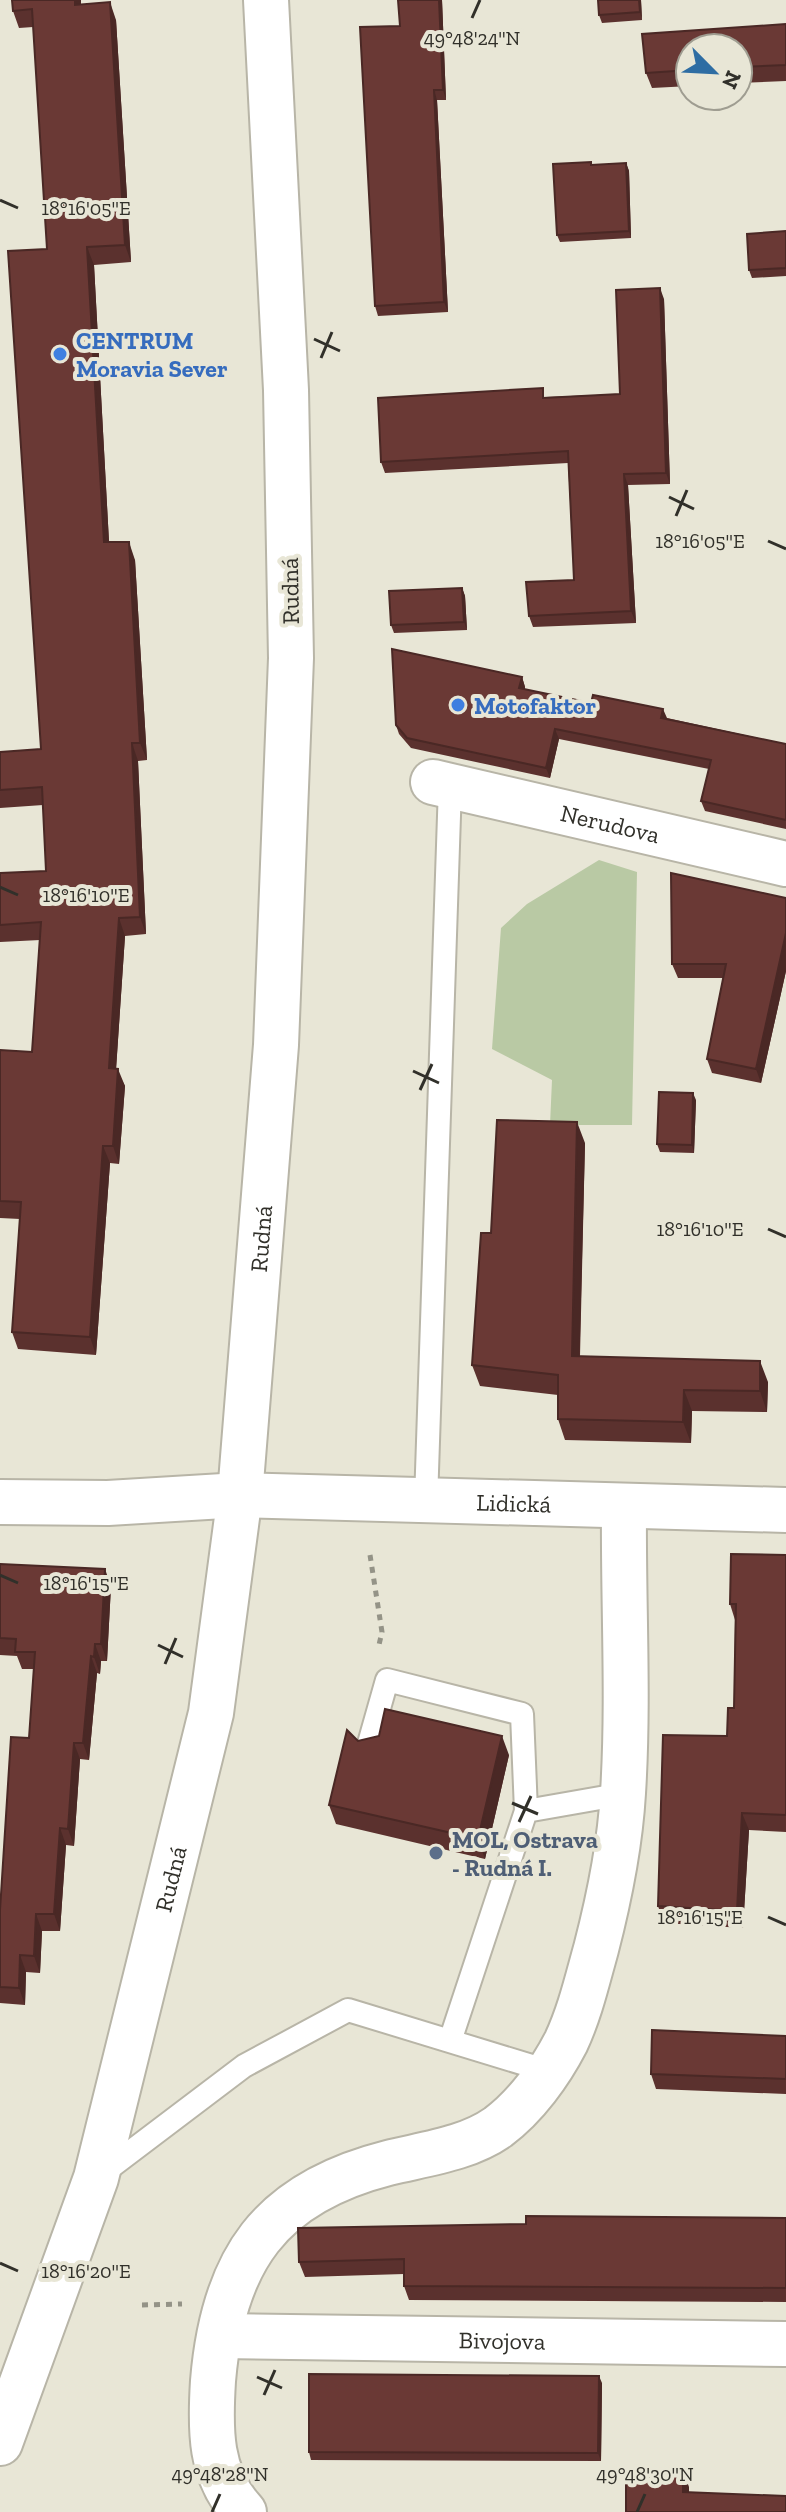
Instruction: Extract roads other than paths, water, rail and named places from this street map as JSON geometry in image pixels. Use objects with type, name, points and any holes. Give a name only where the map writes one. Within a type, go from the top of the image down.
[{"type":"street","name":"Rudná","points":[[0,2443],[96,2178],[211,1713],[240,1495],[276,1045],[291,658],[286,374],[266,0]]},
{"type":"street","name":"Nerudova","points":[[441,784],[786,864]]},
{"type":"street","name":"Lidická","points":[[0,1502],[108,1503],[240,1495],[786,1510]]},
{"type":"street","points":[[244,2512],[225,2490],[212,2443],[211,2416],[220,2336],[227,2304],[251,2249],[280,2212],[334,2181],[481,2136],[509,2117],[548,2071],[565,2043],[586,1984],[608,1898],[623,1794],[624,1506]]},
{"type":"street","name":"Bivojova","points":[[220,2336],[786,2344]]},
{"type":"lane","points":[[426,1501],[441,784]]},
{"type":"lane","points":[[368,1747],[387,1680],[522,1714],[526,1811],[450,2041]]},
{"type":"lane","points":[[526,1811],[623,1794]]},
{"type":"lane","points":[[96,2178],[244,2066],[348,2010],[548,2071]]},
{"type":"place","name":"CENTRUM Moravia Sever","points":[[60,354]]},
{"type":"place","name":"Motofaktor","points":[[458,705]]},
{"type":"place","name":"MOL, Ostrava - Rudná I.","points":[[436,1853]]}]
